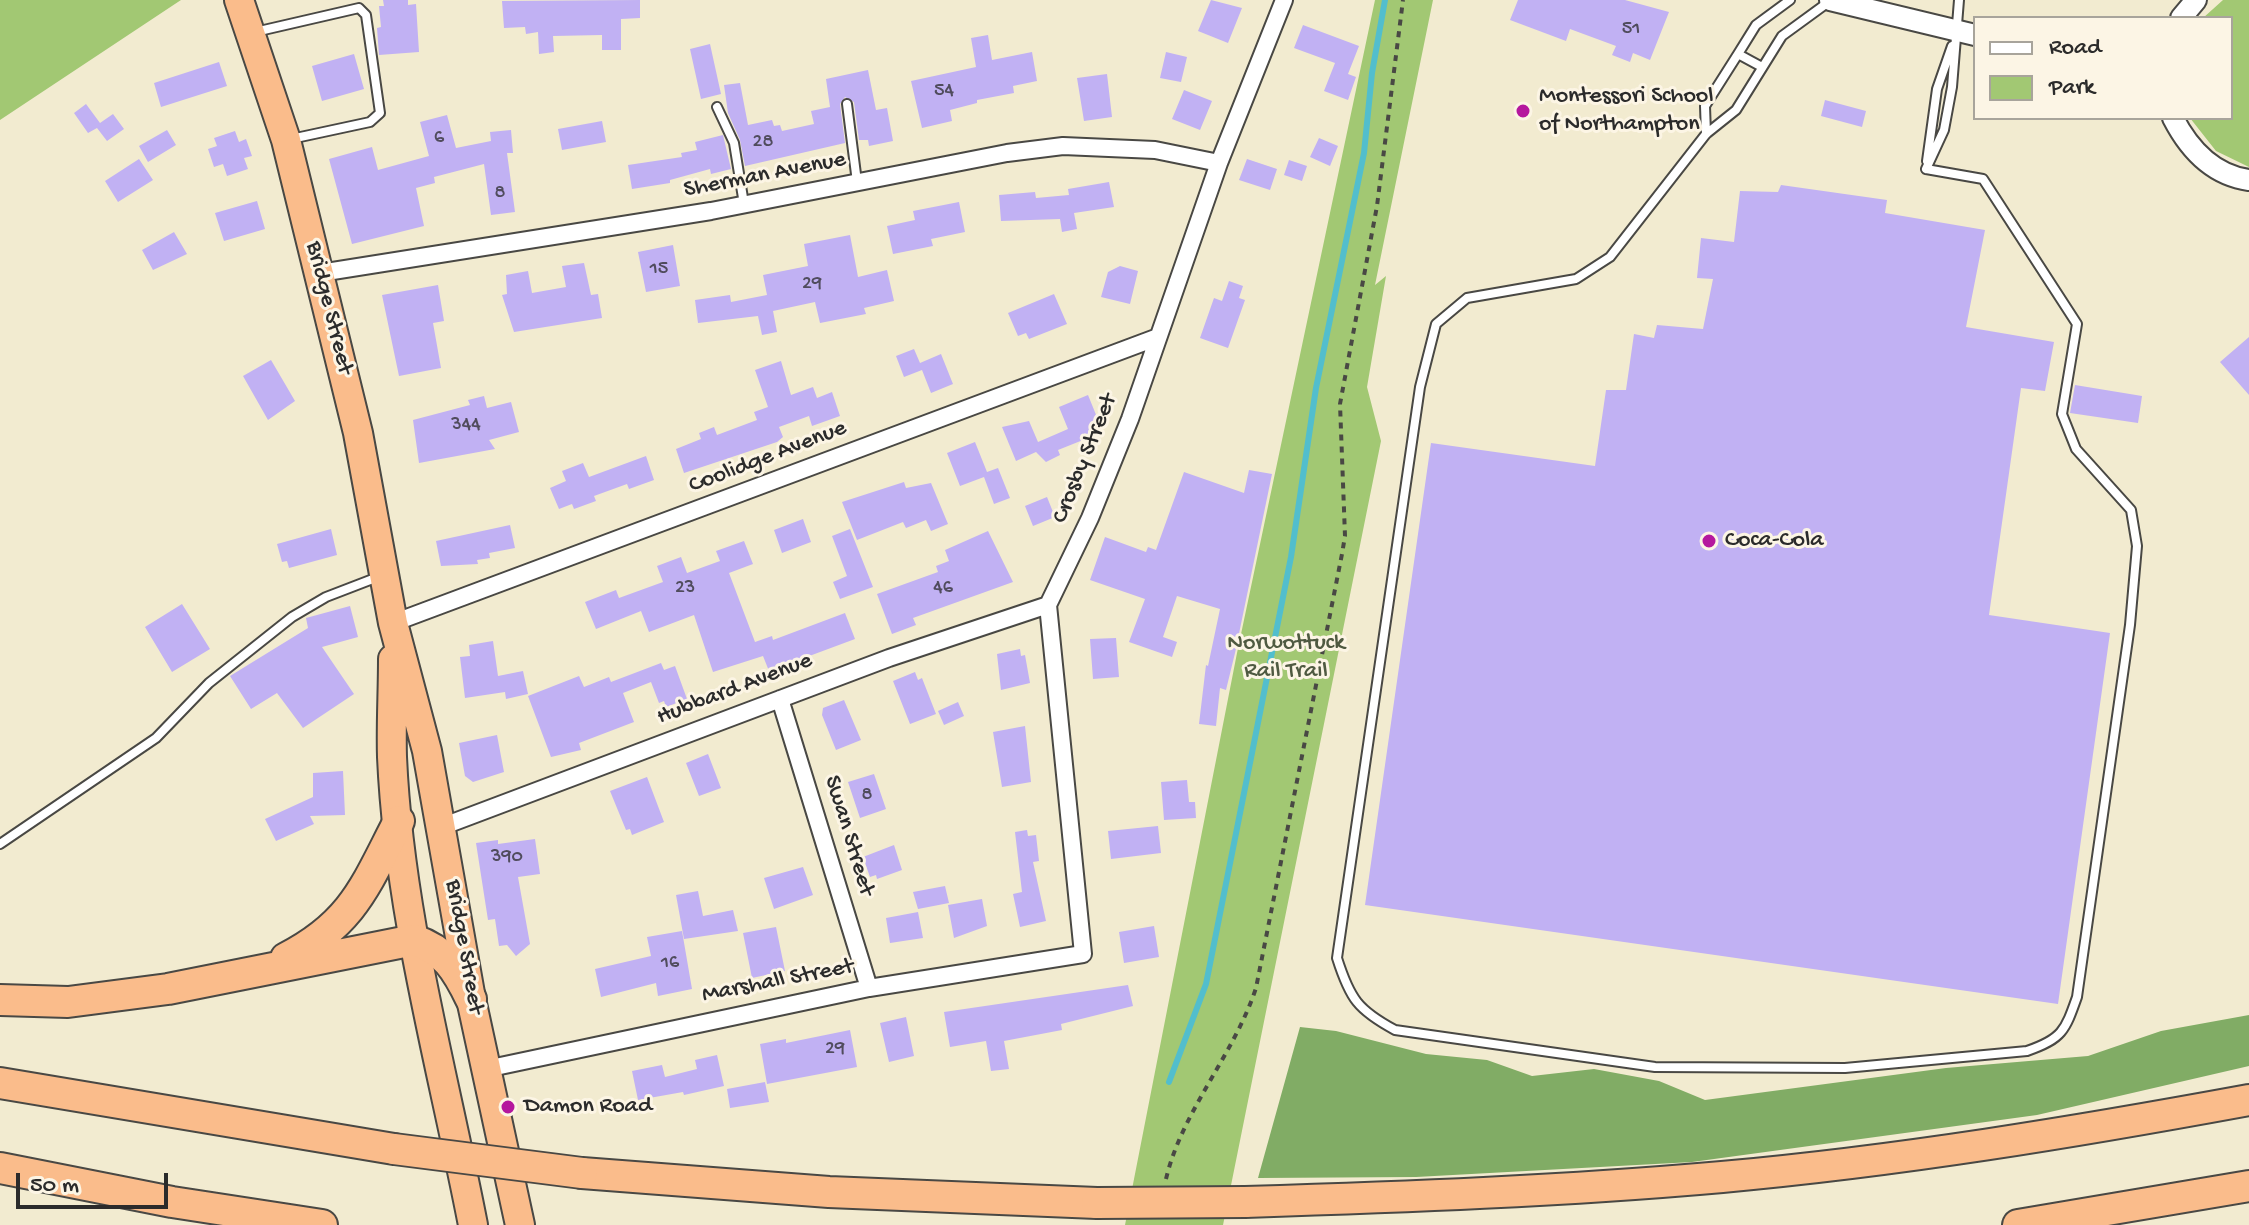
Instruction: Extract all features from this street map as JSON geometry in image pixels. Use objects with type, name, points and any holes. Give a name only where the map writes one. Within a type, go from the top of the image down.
[{"type":"highway","name":"Bridge Street","points":[[239,0],[286,140],[320,273],[387,574],[393,623],[392,757],[414,940],[473,1225]]},
{"type":"highway","name":"Bridge Street","points":[[393,623],[427,751],[471,999],[520,1225]]},
{"type":"highway","points":[[262,970],[297,952],[348,912],[378,868],[399,821]]},
{"type":"highway","points":[[0,1000],[68,1002],[168,989],[414,940],[433,946],[445,957],[458,972],[471,999]]},
{"type":"highway","points":[[0,1083],[394,1149],[582,1173],[829,1192],[1097,1203],[1245,1202],[1514,1192],[1724,1177],[2011,1140],[2249,1100]]},
{"type":"highway","points":[[0,1168],[172,1202],[322,1225]]},
{"type":"highway","points":[[2018,1225],[2249,1186]]},
{"type":"street","name":"Crosby Street","points":[[1048,605],[1090,518],[1219,163],[1284,0]]},
{"type":"street","points":[[1831,0],[1966,33]]},
{"type":"street","points":[[2183,16],[2196,0]]},
{"type":"street","points":[[2174,120],[2204,160],[2222,173],[2249,180]]},
{"type":"street","name":"Sherman Avenue","points":[[320,273],[745,205],[1063,146],[1155,150],[1219,163]]},
{"type":"street","name":"Coolidge Avenue","points":[[393,623],[1158,337]]},
{"type":"street","name":"Hubbard Avenue","points":[[441,827],[889,658],[1048,605]]},
{"type":"street","name":"Marshall Street","points":[[486,1069],[869,988],[1083,954],[1048,605]]},
{"type":"street","name":"Swan Street","points":[[780,699],[869,988]]},
{"type":"lane","points":[[1706,134],[1705,106],[1756,25],[1790,0]]},
{"type":"lane","points":[[1831,0],[1782,36],[1736,110],[1706,134],[1610,257],[1576,279],[1467,298],[1436,324],[1420,387],[1337,958],[1347,989],[1364,1013],[1395,1030],[1655,1067],[1845,1068],[2027,1051],[2054,1042],[2067,1027],[2077,997],[2130,625],[2137,546],[2131,510],[2076,449],[2062,414],[2077,324],[1983,179],[1926,169]]},
{"type":"lane","points":[[1926,169],[1944,130],[1966,33],[1959,0]]},
{"type":"lane","points":[[250,34],[359,8],[364,11],[380,113],[370,122],[286,140]]},
{"type":"lane","points":[[1926,169],[1937,89],[1966,33]]},
{"type":"lane","points":[[1738,54],[1762,67]]},
{"type":"lane","points":[[847,104],[857,183]]},
{"type":"lane","points":[[717,107],[734,143],[745,205]]},
{"type":"lane","points":[[0,844],[156,738],[209,683],[292,617],[326,597],[387,574]]},
{"type":"path","points":[[1167,1175],[1184,1130],[1246,1018],[1256,988],[1345,536],[1340,404],[1377,206],[1403,0]]},
{"type":"green space","points":[[0,0],[181,0],[0,120]]},
{"type":"green space","name":"Norwottuck Rail Trail","points":[[1375,0],[1433,0],[1375,285],[1386,276],[1367,387],[1381,441],[1223,1225],[1125,1225],[1237,653]]},
{"type":"green space","points":[[2223,0],[2249,0],[2249,167],[2216,151],[2192,120],[2233,120],[2233,16],[2205,16]]},
{"type":"green space","points":[[2249,1015],[2249,1066],[2037,1115],[1692,1162],[1416,1177],[1258,1178],[1300,1027],[1336,1031],[1426,1054],[1487,1060],[1532,1076],[1594,1069],[1659,1081],[1705,1100],[1946,1068],[2088,1056],[2161,1031]]},
{"type":"building","points":[[383,0],[408,0],[408,5],[416,4],[419,52],[379,55],[377,28],[381,27],[379,6],[384,6]]},
{"type":"building","points":[[640,0],[640,18],[621,19],[621,50],[602,50],[602,35],[553,36],[554,52],[539,54],[538,32],[526,34],[525,27],[504,28],[502,1]]},
{"type":"building","points":[[1211,0],[1242,8],[1228,43],[1198,31]]},
{"type":"building","name":"Montessori School of Northampton","points":[[1518,0],[1625,0],[1669,12],[1650,60],[1633,53],[1630,62],[1612,55],[1616,46],[1570,29],[1566,41],[1510,20]]},
{"type":"building","points":[[1303,25],[1359,46],[1348,74],[1356,77],[1348,100],[1324,91],[1335,63],[1294,48]]},
{"type":"building","points":[[988,35],[992,60],[1032,52],[1037,81],[1013,86],[1014,93],[977,100],[977,103],[950,110],[952,121],[922,128],[911,81],[976,67],[971,38]]},
{"type":"building","points":[[710,44],[721,94],[701,99],[690,49]]},
{"type":"building","points":[[1166,52],[1187,57],[1181,82],[1160,78]]},
{"type":"building","points":[[354,54],[364,89],[322,101],[312,66]]},
{"type":"building","points":[[219,62],[227,86],[161,107],[154,83]]},
{"type":"building","points":[[868,70],[876,110],[887,108],[893,141],[869,146],[868,140],[859,140],[854,102],[845,97],[840,104],[845,143],[745,166],[740,140],[728,113],[724,85],[740,83],[748,125],[772,120],[774,126],[780,125],[782,131],[814,124],[811,111],[830,107],[826,79]]},
{"type":"building","points":[[1107,74],[1112,117],[1084,121],[1077,78]]},
{"type":"building","points":[[1184,90],[1212,101],[1200,130],[1172,119]]},
{"type":"building","points":[[1825,100],[1866,111],[1862,127],[1821,116]]},
{"type":"building","points":[[86,104],[100,123],[113,114],[124,129],[107,141],[97,128],[88,133],[74,113]]},
{"type":"building","points":[[447,115],[456,148],[491,141],[490,132],[511,130],[513,153],[507,153],[515,212],[491,215],[484,164],[434,177],[435,183],[416,188],[424,226],[352,244],[329,159],[372,147],[378,170],[429,156],[420,122]]},
{"type":"building","points":[[602,121],[606,142],[562,150],[558,129]]},
{"type":"building","points":[[167,130],[176,145],[148,162],[139,146]]},
{"type":"building","points":[[235,131],[239,142],[246,139],[252,156],[244,158],[248,169],[227,176],[223,164],[214,167],[208,149],[217,146],[214,138]]},
{"type":"building","points":[[723,135],[731,169],[711,174],[710,169],[670,180],[670,183],[632,189],[628,165],[682,157],[681,153],[697,150],[695,142]]},
{"type":"building","points":[[1319,138],[1338,146],[1330,166],[1310,157]]},
{"type":"building","points":[[139,159],[153,180],[118,202],[105,181]]},
{"type":"building","points":[[1247,159],[1277,169],[1270,190],[1239,180]]},
{"type":"building","points":[[1289,160],[1307,166],[1302,181],[1284,175]]},
{"type":"building","points":[[1109,182],[1114,207],[1074,213],[1077,229],[1062,232],[1060,219],[1001,221],[999,195],[1035,192],[1036,198],[1069,195],[1068,189]]},
{"type":"building","name":"Coca-Cola","points":[[1781,185],[1887,200],[1885,213],[1985,230],[1966,327],[2054,342],[2045,391],[2021,388],[1989,615],[2110,633],[2058,1004],[1365,905],[1431,443],[1595,466],[1606,390],[1626,390],[1634,334],[1654,338],[1657,325],[1703,329],[1713,279],[1697,278],[1701,238],[1734,242],[1740,191],[1778,192]]},
{"type":"building","points":[[257,201],[265,229],[224,241],[215,213]]},
{"type":"building","points":[[959,202],[965,232],[931,239],[933,246],[893,254],[887,226],[915,220],[913,211]]},
{"type":"building","points":[[174,232],[187,254],[153,270],[142,250]]},
{"type":"building","points":[[850,235],[858,277],[887,270],[894,301],[864,308],[866,314],[820,323],[815,302],[773,311],[777,332],[762,335],[758,316],[698,323],[695,300],[730,295],[731,302],[767,295],[763,275],[808,266],[804,244]]},
{"type":"building","points":[[673,245],[680,286],[646,292],[638,252]]},
{"type":"building","points":[[584,263],[591,295],[598,294],[602,318],[514,332],[502,295],[507,294],[506,275],[528,271],[532,293],[566,287],[562,266]]},
{"type":"building","points":[[1120,266],[1138,271],[1130,304],[1101,297],[1108,272]]},
{"type":"building","points":[[1229,281],[1243,286],[1239,298],[1245,300],[1228,348],[1200,338],[1214,298],[1222,301]]},
{"type":"building","points":[[438,285],[444,321],[433,323],[441,368],[399,376],[382,295]]},
{"type":"building","points":[[1054,294],[1067,324],[1029,339],[1026,333],[1018,336],[1008,313]]},
{"type":"building","points":[[2249,337],[2249,395],[2220,362]]},
{"type":"building","points":[[914,349],[920,363],[941,354],[953,384],[931,393],[922,370],[904,377],[896,356]]},
{"type":"building","points":[[271,360],[295,401],[268,420],[243,376]]},
{"type":"building","points":[[781,361],[791,395],[813,387],[817,398],[832,392],[840,416],[812,426],[809,416],[779,427],[783,437],[777,442],[684,473],[676,449],[701,439],[699,433],[714,427],[717,435],[757,420],[754,412],[768,407],[755,370]]},
{"type":"building","points":[[2075,385],[2142,396],[2138,423],[2070,413]]},
{"type":"building","points":[[1088,395],[1103,432],[1058,450],[1060,455],[1046,462],[1036,452],[1016,461],[1002,427],[1029,421],[1038,442],[1068,429],[1059,407]]},
{"type":"building","points":[[484,396],[487,408],[511,402],[519,432],[489,440],[495,449],[419,463],[413,420],[470,405],[468,400]]},
{"type":"building","points":[[975,442],[987,472],[998,468],[1010,498],[994,504],[984,477],[960,486],[947,453]]},
{"type":"building","points":[[646,456],[654,480],[629,489],[627,484],[594,496],[596,501],[574,509],[572,504],[559,509],[550,488],[566,481],[562,471],[583,463],[589,477]]},
{"type":"building","points":[[1249,470],[1272,474],[1226,690],[1220,688],[1216,726],[1199,724],[1206,665],[1220,609],[1177,596],[1163,637],[1177,642],[1172,657],[1129,642],[1145,599],[1090,580],[1105,537],[1146,552],[1148,547],[1156,550],[1184,472],[1244,493]]},
{"type":"building","points":[[904,482],[906,488],[931,483],[948,524],[931,531],[926,520],[906,528],[903,522],[857,540],[842,502]]},
{"type":"building","points":[[1047,497],[1055,517],[1033,526],[1025,506]]},
{"type":"building","points":[[803,519],[811,542],[782,553],[774,530]]},
{"type":"building","points":[[510,525],[515,548],[489,553],[490,558],[477,560],[478,564],[441,566],[436,541]]},
{"type":"building","points":[[331,529],[337,555],[289,568],[287,561],[282,562],[277,544]]},
{"type":"building","points":[[850,529],[873,587],[840,599],[833,582],[847,576],[832,536]]},
{"type":"building","points":[[988,531],[1013,582],[913,618],[916,625],[892,634],[877,594],[938,572],[936,566],[949,561],[945,550]]},
{"type":"building","points":[[744,541],[753,564],[729,573],[755,642],[772,636],[773,640],[845,613],[855,639],[769,671],[763,656],[713,672],[694,615],[649,632],[641,611],[596,629],[585,602],[616,590],[619,598],[663,582],[657,566],[681,557],[687,573],[720,561],[716,551]]},
{"type":"building","points":[[182,604],[210,649],[172,672],[145,627]]},
{"type":"building","points":[[350,606],[358,637],[322,647],[354,694],[303,728],[277,693],[251,709],[230,676],[308,628],[306,618]]},
{"type":"building","points":[[1116,638],[1119,677],[1093,679],[1090,639]]},
{"type":"building","points":[[493,641],[498,676],[523,671],[528,694],[506,699],[505,692],[465,698],[460,657],[470,656],[469,645]]},
{"type":"building","points":[[1020,649],[1021,656],[1025,655],[1030,683],[1001,690],[997,654]]},
{"type":"building","points":[[661,663],[664,670],[675,666],[687,699],[666,707],[664,701],[659,703],[651,682],[623,693],[634,722],[579,743],[581,750],[551,757],[528,696],[579,676],[584,687],[609,677],[611,682]]},
{"type":"building","points":[[915,672],[918,680],[922,678],[936,714],[910,724],[893,681]]},
{"type":"building","points":[[844,700],[861,740],[836,750],[822,715],[823,708]]},
{"type":"building","points":[[958,702],[964,716],[944,725],[938,711]]},
{"type":"building","points":[[1025,726],[1031,782],[1002,787],[993,732]]},
{"type":"building","points":[[497,735],[504,772],[473,782],[465,776],[459,743]]},
{"type":"building","points":[[708,754],[721,788],[699,796],[686,763]]},
{"type":"building","points":[[343,771],[345,815],[310,816],[314,824],[276,841],[265,819],[313,797],[313,773]]},
{"type":"building","points":[[874,774],[886,809],[860,818],[848,782]]},
{"type":"building","points":[[647,777],[664,822],[632,835],[630,829],[626,830],[610,791]]},
{"type":"building","points":[[1187,780],[1189,802],[1195,802],[1196,818],[1164,820],[1161,782]]},
{"type":"building","points":[[1158,826],[1161,853],[1111,859],[1108,831]]},
{"type":"building","points":[[1027,830],[1028,836],[1036,835],[1039,861],[1033,862],[1046,921],[1020,927],[1013,894],[1022,892],[1015,832]]},
{"type":"building","points":[[535,839],[540,874],[518,877],[530,944],[516,956],[507,945],[499,946],[495,919],[488,920],[476,843],[498,840],[498,844]]},
{"type":"building","points":[[894,845],[902,870],[877,879],[876,875],[870,877],[863,857]]},
{"type":"building","points":[[803,867],[813,895],[774,909],[764,878]]},
{"type":"building","points":[[945,886],[949,903],[918,909],[913,892]]},
{"type":"building","points":[[698,891],[703,916],[733,910],[738,931],[684,939],[676,895]]},
{"type":"building","points":[[982,899],[987,926],[954,938],[948,905]]},
{"type":"building","points":[[918,912],[923,938],[890,943],[886,918]]},
{"type":"building","points":[[1154,926],[1159,957],[1124,963],[1119,932]]},
{"type":"building","points":[[776,927],[785,971],[752,978],[743,933]]},
{"type":"building","points":[[682,931],[692,989],[658,996],[656,983],[601,997],[595,969],[651,956],[647,937]]},
{"type":"building","points":[[1128,985],[1133,1006],[1061,1024],[1062,1030],[1004,1041],[1009,1069],[991,1071],[986,1041],[950,1047],[944,1012]]},
{"type":"building","points":[[906,1017],[914,1056],[889,1062],[880,1023]]},
{"type":"building","points":[[850,1030],[857,1067],[767,1084],[760,1044],[786,1039],[786,1043]]},
{"type":"building","points":[[717,1055],[724,1086],[684,1095],[683,1092],[638,1100],[632,1071],[662,1065],[665,1077],[697,1069],[695,1060]]},
{"type":"building","points":[[765,1082],[769,1102],[730,1108],[727,1089]]},
{"type":"waterway","points":[[1169,1082],[1206,984],[1291,557],[1316,388],[1364,153],[1372,73],[1385,0]]},
{"type":"place","name":"Montessori School of Northampton","points":[[1523,111]]},
{"type":"place","name":"Coca-Cola","points":[[1709,541]]},
{"type":"place","name":"Damon Road","points":[[508,1107]]}]
